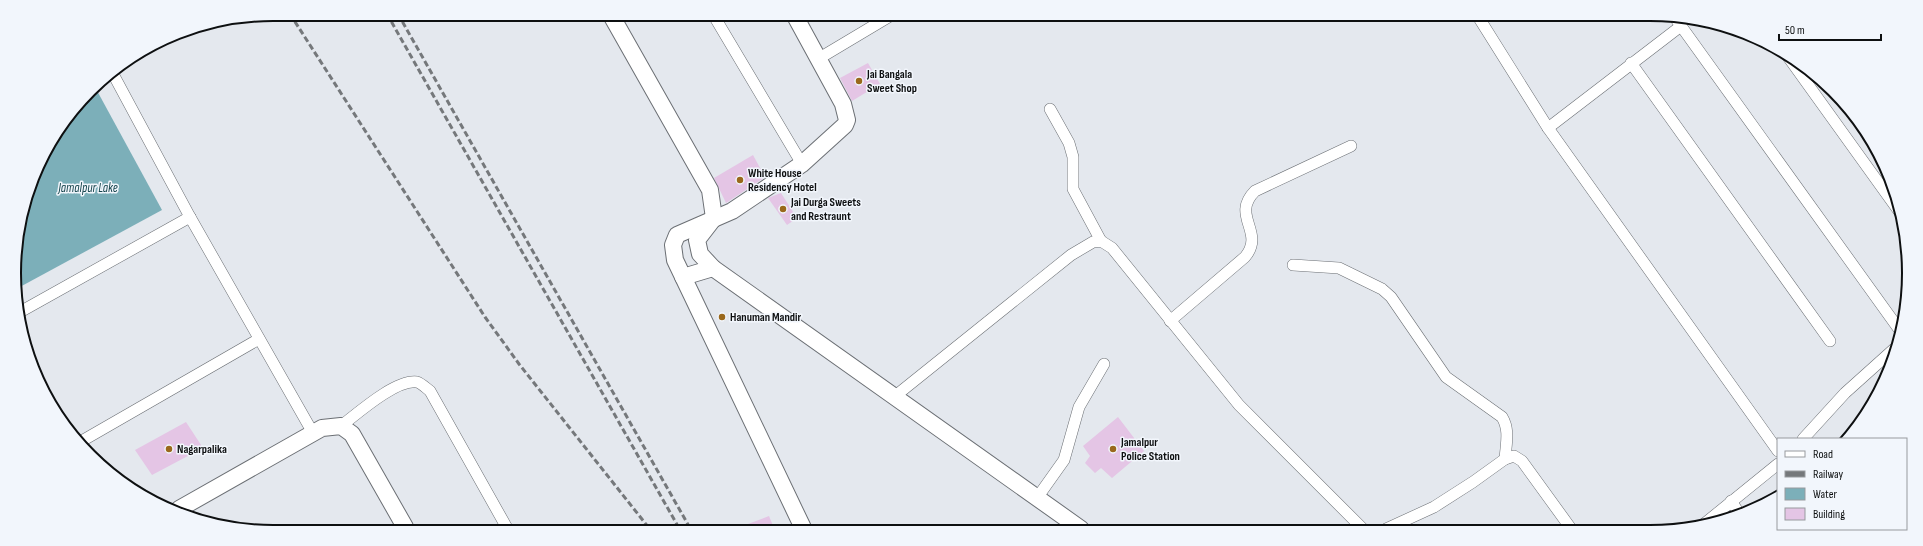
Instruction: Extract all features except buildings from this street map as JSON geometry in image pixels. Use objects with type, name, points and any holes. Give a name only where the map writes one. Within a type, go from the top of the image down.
[{"type":"street","points":[[614,21],[710,190],[714,218],[697,240],[700,254],[712,268],[1075,525]]},
{"type":"street","points":[[717,21],[802,164]]},
{"type":"street","points":[[798,21],[843,104],[847,120],[838,131],[802,164],[732,211],[677,235],[673,245],[675,260],[682,277],[802,525]]},
{"type":"street","points":[[818,59],[882,21]]},
{"type":"street","points":[[1481,21],[1548,128],[1777,450]]},
{"type":"street","points":[[1548,128],[1678,23]]},
{"type":"street","points":[[1680,23],[1896,325]]},
{"type":"street","points":[[1630,63],[1830,341]]},
{"type":"street","points":[[1795,67],[1892,202]]},
{"type":"street","points":[[115,77],[190,217],[313,433]]},
{"type":"street","points":[[1050,109],[1069,143],[1073,157],[1073,190],[1102,241],[1112,248],[1239,405],[1359,525]]},
{"type":"street","points":[[1170,321],[1245,257],[1251,250],[1253,238],[1245,210],[1247,199],[1255,192],[1351,146]]},
{"type":"street","points":[[24,310],[190,217]]},
{"type":"street","points":[[894,397],[1071,255],[1093,242],[1102,241]]},
{"type":"street","points":[[1292,265],[1339,268],[1366,281],[1391,297],[1446,377],[1502,418],[1506,424],[1508,433],[1505,459]]},
{"type":"street","points":[[682,277],[712,268]]},
{"type":"street","points":[[84,439],[260,338]]},
{"type":"street","points":[[1803,438],[1844,392],[1888,356]]},
{"type":"street","points":[[1037,498],[1064,460],[1079,407],[1104,364]]},
{"type":"street","points":[[181,508],[322,428],[342,426],[386,393],[405,382],[418,382],[430,390],[505,525]]},
{"type":"street","points":[[342,426],[352,434],[404,525]]},
{"type":"street","points":[[1395,525],[1434,507],[1505,459],[1514,456],[1522,461],[1568,525]]},
{"type":"street","points":[[1712,517],[1777,465]]},
{"type":"street","points":[[1730,501],[1737,510]]},
{"type":"water","name":"Jamalpur Lake","points":[[98,92],[162,210],[22,286],[23,240],[34,192],[47,162],[63,133]]},
{"type":"railway","points":[[295,21],[485,317],[519,364],[647,525]]},
{"type":"railway","points":[[391,21],[677,525]]},
{"type":"railway","points":[[402,21],[688,525]]},
{"type":"place","name":"Jai Bangala Sweet Shop","points":[[859,81]]},
{"type":"place","name":"White House Residency Hotel","points":[[740,180]]},
{"type":"place","name":"Jai Durga Sweets and Restraunt","points":[[783,209]]},
{"type":"place","name":"Hanuman Mandir","points":[[722,317]]},
{"type":"place","name":"Nagarpalika","points":[[169,449]]},
{"type":"place","name":"Jamalpur Police Station","points":[[1113,449]]}]
